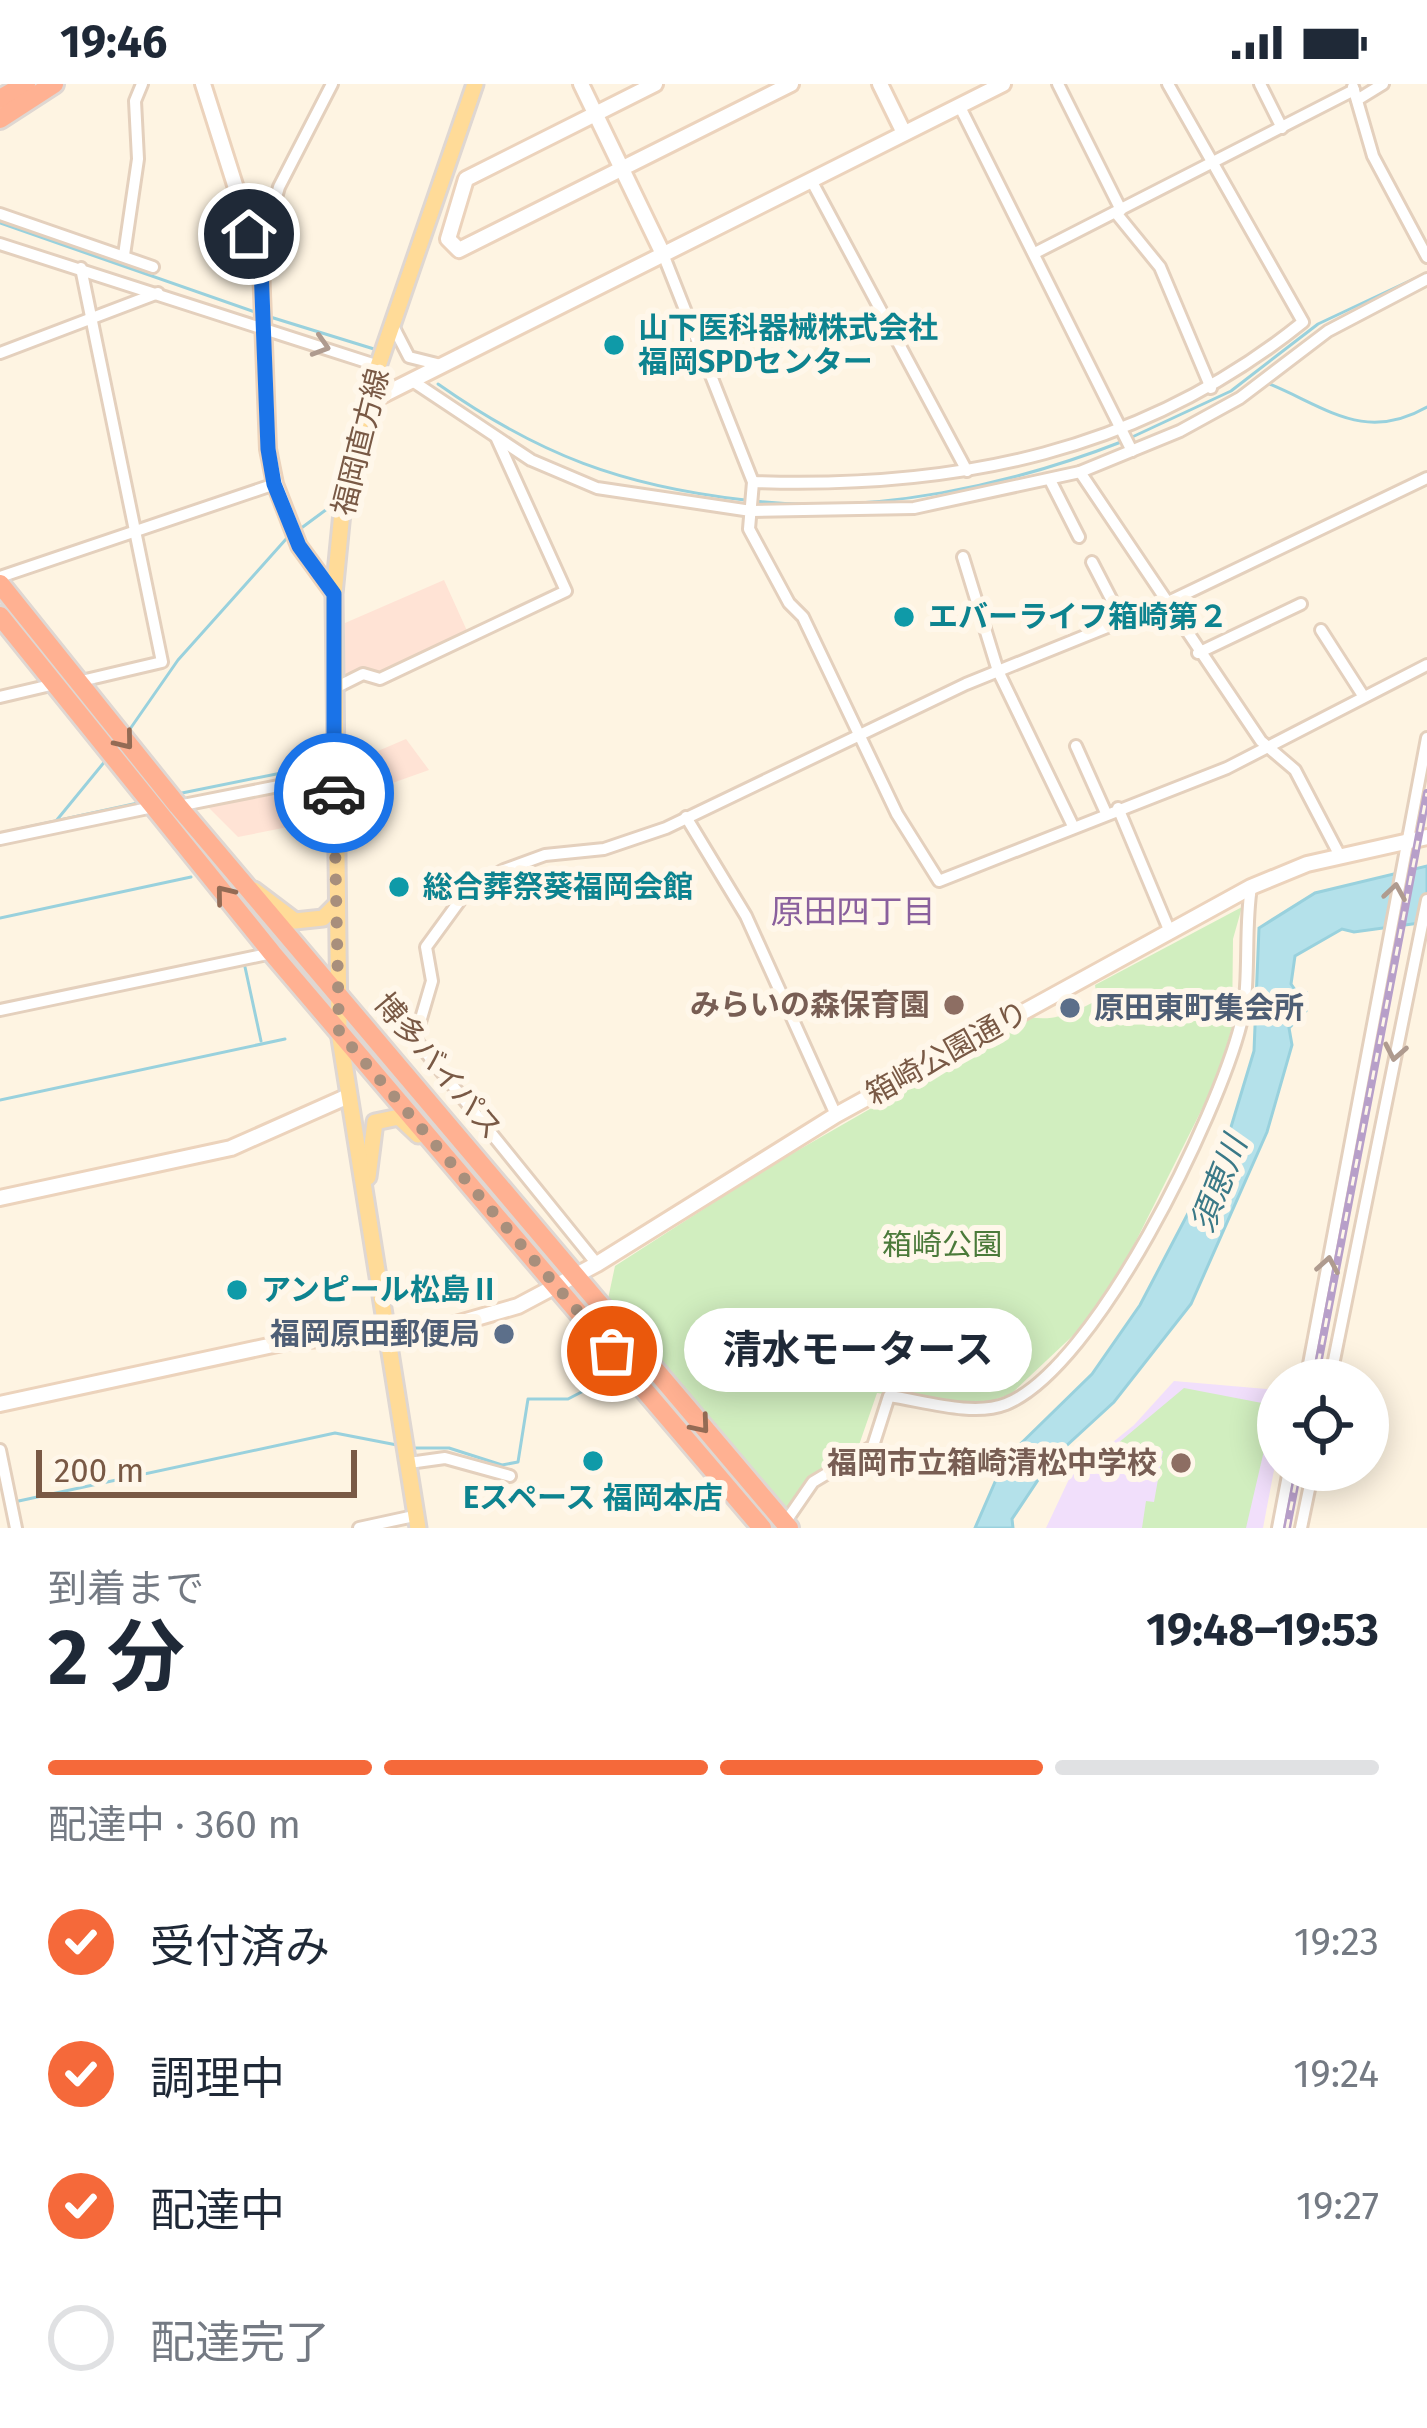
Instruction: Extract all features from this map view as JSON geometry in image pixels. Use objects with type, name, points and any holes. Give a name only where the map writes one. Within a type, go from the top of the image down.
[{"type":"highway","points":[[0,99],[26,84]]},
{"type":"highway","points":[[0,119],[54,84]]},
{"type":"highway","name":"博多バイパス","points":[[0,581],[178,806],[785,1526]]},
{"type":"highway","name":"博多バイパス","points":[[0,616],[272,953],[762,1528]]},
{"type":"main road","name":"福岡直方線","points":[[416,1522],[339,1032],[334,594],[341,511],[365,404],[475,84]]},
{"type":"main road","points":[[242,881],[295,921],[323,918],[335,906]]},
{"type":"main road","points":[[367,1204],[371,1127],[380,1118],[400,1118],[503,1223]]},
{"type":"street","points":[[124,255],[138,159],[134,101],[142,84]]},
{"type":"street","points":[[203,84],[259,257],[274,484],[299,546],[334,594]]},
{"type":"street","points":[[259,257],[279,187],[332,84]]},
{"type":"street","points":[[581,84],[663,254],[753,485],[749,529],[789,603],[803,617],[897,814],[939,881],[1272,746],[1362,694],[1427,665]]},
{"type":"street","points":[[655,84],[466,179],[448,239],[459,250],[791,84]]},
{"type":"street","points":[[880,84],[904,133]]},
{"type":"street","points":[[365,404],[1004,84]]},
{"type":"street","points":[[1058,84],[1118,212],[1160,267],[1211,388]]},
{"type":"street","points":[[411,380],[531,460],[597,488],[751,509],[914,508],[1080,472],[1126,439],[1242,371],[1304,322],[1210,165],[1168,84]]},
{"type":"street","points":[[1260,84],[1282,128]]},
{"type":"street","points":[[1035,253],[1354,91],[1383,84]]},
{"type":"street","points":[[1354,91],[1373,156],[1427,257]]},
{"type":"street","points":[[959,105],[1126,439]]},
{"type":"street","points":[[812,180],[967,472]]},
{"type":"street","points":[[0,214],[153,267]]},
{"type":"street","points":[[0,244],[379,366]]},
{"type":"street","points":[[77,682],[162,662],[81,268]]},
{"type":"street","points":[[753,485],[845,485],[967,472],[1126,439],[1215,412],[1328,331],[1427,279]]},
{"type":"street","points":[[0,353],[158,292]]},
{"type":"street","points":[[393,325],[398,345],[409,357],[441,365]]},
{"type":"street","points":[[334,688],[363,674],[380,679],[566,591],[495,436]]},
{"type":"street","points":[[1080,472],[1164,604],[1261,741],[1295,770],[1340,856]]},
{"type":"street","points":[[598,1264],[415,1039],[432,982],[426,947],[469,888],[545,855],[604,849],[686,817],[998,670],[1164,604],[1427,478]]},
{"type":"street","points":[[1050,480],[1079,537]]},
{"type":"street","points":[[0,581],[274,484]]},
{"type":"street","points":[[963,557],[998,670],[1073,826]]},
{"type":"street","points":[[1093,562],[1122,620]]},
{"type":"street","points":[[1198,653],[1301,604]]},
{"type":"street","points":[[1321,630],[1362,694]]},
{"type":"street","points":[[0,697],[55,684]]},
{"type":"street","points":[[1310,1359],[1427,738]]},
{"type":"street","points":[[1076,746],[1170,932]]},
{"type":"street","points":[[178,806],[334,775]]},
{"type":"street","points":[[0,839],[153,807]]},
{"type":"street","points":[[686,817],[746,916],[836,1114]]},
{"type":"street","name":"箱崎公園通り","points":[[0,1404],[287,1342],[481,1319],[598,1264],[836,1114],[1251,887],[1340,856],[1403,848],[1427,837]]},
{"type":"street","points":[[785,1526],[813,1482],[872,1446],[889,1396],[982,1409],[1003,1406],[1024,1395],[1114,1296],[1223,1086],[1243,1018],[1251,887]]},
{"type":"street","points":[[1334,1359],[1427,900]]},
{"type":"street","points":[[0,1010],[272,953]]},
{"type":"street","points":[[1386,957],[1413,961]]},
{"type":"street","points":[[0,1198],[231,1148],[346,1097]]},
{"type":"street","points":[[0,1450],[16,1528]]},
{"type":"street","points":[[409,1463],[445,1458],[510,1476]]},
{"type":"street","points":[[1278,1528],[1285,1491]]},
{"type":"street","points":[[1301,1528],[1308,1491]]},
{"type":"street","points":[[359,1528],[416,1522]]},
{"type":"shaded area","points":[[444,580],[468,633],[381,674],[363,670],[345,676],[345,623]]},
{"type":"shaded area","points":[[406,739],[429,770],[384,786],[371,754]]},
{"type":"shaded area","points":[[322,781],[323,820],[238,837],[204,803]]},
{"type":"shaded area","name":"福岡市立箱崎清松中学校","points":[[1174,1381],[1257,1388],[1257,1491],[1270,1491],[1263,1528],[1046,1528],[1070,1477],[1134,1425]]},
{"type":"green space","name":"箱崎公園","points":[[1242,907],[1233,939],[1232,1027],[1217,1079],[1115,1283],[1081,1328],[1011,1394],[979,1405],[877,1393],[859,1445],[802,1485],[786,1509],[608,1299],[615,1266],[767,1168],[1030,1017],[1056,1017],[1097,1000],[1095,985]]},
{"type":"green space","points":[[1184,1388],[1257,1402],[1257,1481],[1246,1528],[1142,1528],[1146,1501],[1154,1502],[1163,1451],[1117,1444]]},
{"type":"water","name":"須恵川","points":[[1427,866],[1427,922],[1354,932],[1342,929],[1295,956],[1291,984],[1298,994],[1306,993],[1306,1011],[1289,1028],[1292,1045],[1267,1132],[1191,1304],[1114,1402],[1052,1459],[1012,1519],[1013,1528],[975,1528],[1005,1459],[1092,1374],[1140,1305],[1228,1137],[1254,1051],[1259,928],[1315,893]]},
{"type":"waterway","points":[[0,223],[258,313]]},
{"type":"waterway","points":[[1130,438],[1231,391],[1318,324],[1420,276]]},
{"type":"waterway","points":[[267,316],[374,349]]},
{"type":"waterway","points":[[1267,383],[1364,422],[1384,422],[1427,407]]},
{"type":"waterway","points":[[438,384],[511,430],[583,463],[659,486],[745,500]]},
{"type":"waterway","points":[[755,501],[847,504],[941,493],[1034,471],[1121,442]]},
{"type":"waterway","points":[[263,457],[269,485]]},
{"type":"waterway","points":[[272,494],[286,530]]},
{"type":"waterway","points":[[300,529],[327,509]]},
{"type":"waterway","points":[[130,729],[178,660],[287,538]]},
{"type":"waterway","points":[[56,821],[106,760]]},
{"type":"waterway","points":[[177,794],[316,766]]},
{"type":"waterway","points":[[0,833],[138,803]]},
{"type":"waterway","points":[[0,918],[191,877]]},
{"type":"waterway","points":[[245,967],[261,1041]]},
{"type":"waterway","points":[[0,1100],[285,1039]]},
{"type":"waterway","points":[[413,1448],[449,1448],[502,1465],[518,1462],[528,1399],[568,1399],[595,1385]]},
{"type":"waterway","points":[[14,1502],[335,1433],[397,1445]]},
{"type":"railway","points":[[1319,1359],[1427,793]]},
{"type":"railway","points":[[1287,1528],[1294,1491]]},
{"type":"way so far","points":[[334,793],[339,1032],[612,1351]]},
{"type":"place","name":"山下医科器械株式会社 福岡SPDセンター","points":[[614,345]]},
{"type":"place","name":"エバーライフ箱崎第２","points":[[904,617]]},
{"type":"place","name":"総合葬祭葵福岡会館","points":[[399,887]]},
{"type":"place","name":"みらいの森保育園","points":[[954,1005]]},
{"type":"place","name":"原田東町集会所","points":[[1070,1008]]},
{"type":"place","name":"アンピール松島Ⅱ","points":[[237,1290]]},
{"type":"place","name":"福岡原田郵便局","points":[[504,1334]]},
{"type":"place","name":"清水モータース","points":[[612,1351]]},
{"type":"place","name":"Eスペース 福岡本店","points":[[593,1461]]},
{"type":"place","name":"福岡市立箱崎清松中学校","points":[[1181,1463]]},
{"type":"district","name":"原田四丁目","points":[[853,912]]},
{"type":"route","points":[[249,234],[261,267],[268,449],[274,484],[299,546],[334,594],[334,793]]}]
